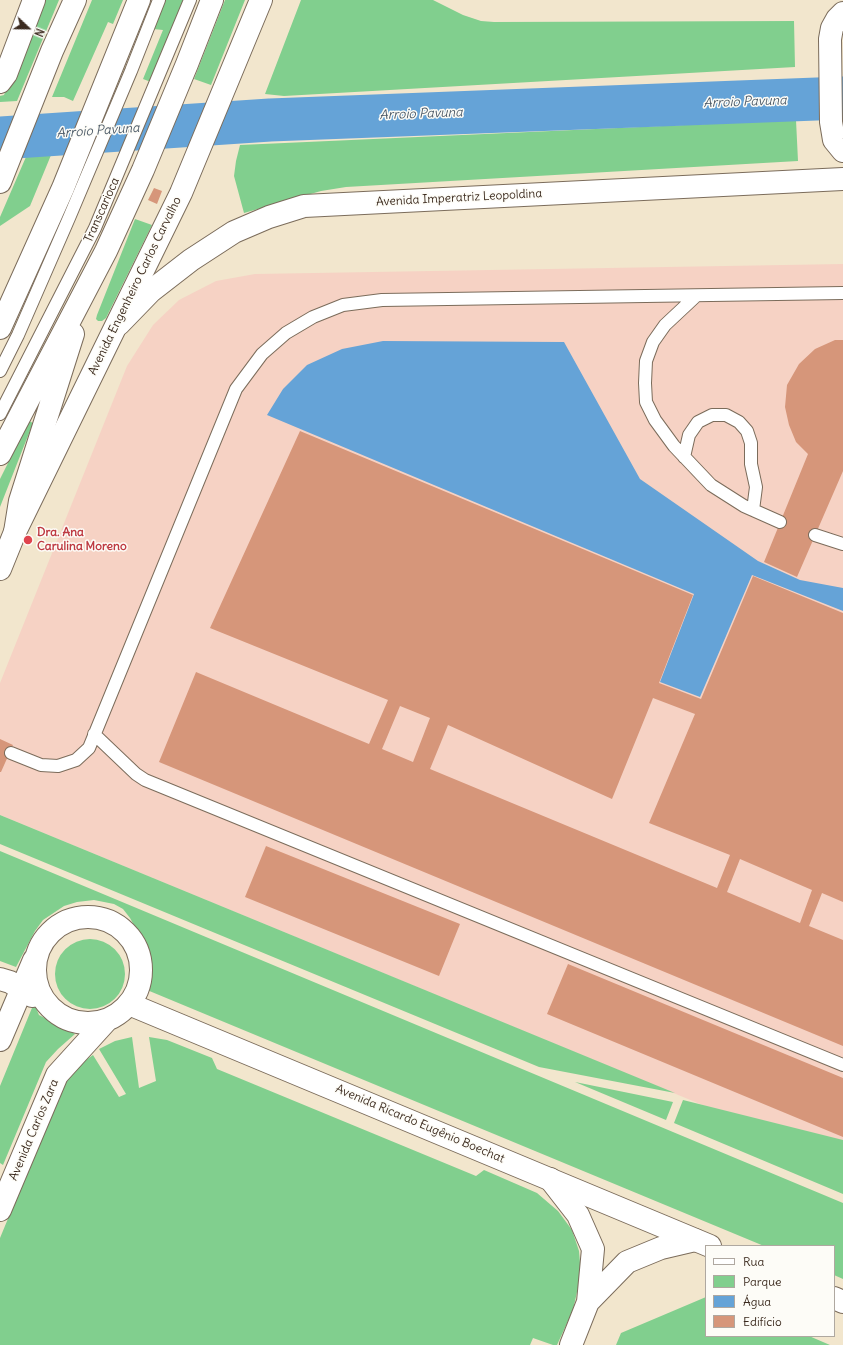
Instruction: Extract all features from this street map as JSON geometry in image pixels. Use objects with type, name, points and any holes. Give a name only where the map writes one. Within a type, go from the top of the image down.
[{"type":"main road","points":[[0,82],[6,74],[34,0]]},
{"type":"main road","points":[[1,179],[52,51],[75,0]]},
{"type":"main road","points":[[0,328],[76,179],[109,73],[139,0]]},
{"type":"main road","points":[[0,454],[106,251],[143,170],[212,0]]},
{"type":"main road","name":"Avenida Engenheiro Carlos Carvalho","points":[[0,569],[15,532],[192,168],[261,0]]},
{"type":"main road","points":[[843,13],[837,19],[832,28],[830,39],[831,122],[834,140],[843,151]]},
{"type":"main road","name":"Avenida Imperatriz Leopoldina","points":[[114,329],[151,291],[191,260],[234,232],[269,217],[304,206],[843,179]]},
{"type":"main road","points":[[15,532],[20,501],[68,350],[83,294]]},
{"type":"main road","points":[[0,979],[10,982],[21,989],[47,1004],[60,1016],[76,1022],[107,1020],[119,1013],[129,1004],[138,989],[141,973],[140,956],[133,941],[122,929],[108,920],[92,917],[75,918],[60,925],[47,936],[39,950],[21,989],[0,1040]]},
{"type":"main road","points":[[39,950],[35,964],[36,979],[40,992],[47,1004]]},
{"type":"main road","name":"Avenida Ricardo Eugênio Boechat","points":[[129,1004],[702,1243]]},
{"type":"main road","name":"Avenida Carlos Zara","points":[[0,1210],[57,1075],[107,1020]]},
{"type":"main road","points":[[550,1179],[578,1215],[593,1249],[588,1302],[571,1345]]},
{"type":"main road","points":[[588,1302],[627,1262],[661,1248],[702,1243]]},
{"type":"lane","points":[[0,371],[18,335],[76,179],[131,71],[159,0]]},
{"type":"lane","name":"Transcarioca","points":[[0,414],[95,228],[190,0]]},
{"type":"lane","points":[[11,753],[41,765],[58,766],[76,760],[88,748],[236,389],[262,354],[286,333],[313,317],[343,305],[382,300],[843,293]]},
{"type":"lane","points":[[696,296],[665,326],[653,342],[646,361],[646,402],[655,420],[674,446],[711,485],[744,506],[780,522]]},
{"type":"lane","points":[[684,457],[689,435],[698,422],[712,415],[726,415],[739,422],[747,431],[751,443],[751,464],[756,487],[753,510]]},
{"type":"lane","points":[[815,535],[843,544]]},
{"type":"lane","points":[[94,734],[136,774],[145,780],[843,1065]]},
{"type":"shaded area","points":[[843,264],[843,1163],[0,815],[0,683],[127,366],[153,325],[179,300],[216,281],[255,274]]},
{"type":"green space","points":[[43,0],[59,0],[17,101],[0,102],[0,96],[4,95]]},
{"type":"green space","points":[[92,0],[123,0],[113,24],[108,22],[73,101],[64,97],[52,97]]},
{"type":"green space","points":[[165,0],[184,0],[151,82],[143,79],[163,30],[153,29]]},
{"type":"green space","points":[[225,0],[245,0],[211,85],[194,79]]},
{"type":"green space","points":[[301,0],[433,0],[463,15],[481,21],[494,22],[794,21],[795,67],[284,96],[265,94]]},
{"type":"green space","points":[[796,120],[798,161],[346,187],[321,191],[244,213],[234,176],[240,145]]},
{"type":"green space","points":[[32,143],[56,143],[30,206],[0,226],[0,217]]},
{"type":"green space","points":[[135,219],[152,225],[106,318],[102,321],[98,321],[96,319],[97,315]]},
{"type":"green space","points":[[29,421],[33,423],[0,507],[0,479]]},
{"type":"green space","points":[[0,815],[675,1093],[539,1067],[0,844]]},
{"type":"green space","points":[[0,851],[843,1203],[843,1279],[835,1275],[835,1245],[762,1245],[147,990],[149,973],[147,955],[141,938],[130,918],[123,909],[114,904],[94,900],[77,902],[64,906],[43,920],[35,931],[16,967],[0,961]]},
{"type":"green space","points":[[90,939],[103,942],[115,949],[122,961],[125,974],[122,987],[115,999],[103,1006],[90,1009],[77,1006],[65,999],[58,987],[55,974],[58,961],[65,949],[77,942]]},
{"type":"green space","points":[[34,1003],[39,1015],[75,1034],[46,1062],[3,1165],[0,1163],[0,1086]]},
{"type":"green space","points":[[132,1037],[139,1088],[156,1081],[149,1037],[167,1040],[212,1058],[217,1069],[476,1176],[484,1170],[537,1193],[558,1211],[572,1230],[579,1251],[581,1274],[573,1310],[557,1345],[533,1338],[530,1345],[0,1345],[0,1238],[62,1088],[76,1067],[93,1055],[119,1097],[126,1094],[99,1049],[115,1041]]},
{"type":"green space","points":[[575,1082],[673,1102],[666,1120]]},
{"type":"green space","points":[[683,1100],[843,1140],[843,1194],[674,1123]]},
{"type":"green space","points":[[705,1297],[705,1337],[811,1337],[830,1345],[616,1345],[621,1333]]},
{"type":"water","points":[[383,341],[564,342],[640,479],[758,561],[800,580],[843,588],[843,611],[752,575],[700,697],[660,682],[694,594],[267,415],[283,389],[307,365],[342,349]]},
{"type":"building","points":[[154,188],[162,191],[157,204],[148,200]]},
{"type":"building","points":[[835,340],[843,340],[843,471],[797,577],[764,562],[808,454],[796,442],[789,425],[785,407],[787,385],[799,364],[815,349]]},
{"type":"building","points":[[300,431],[693,595],[659,683],[701,699],[753,576],[843,613],[843,902],[822,893],[809,926],[843,940],[843,1046],[159,762],[196,672],[369,744],[388,700],[210,628]],"holes":[[[653,698],[695,714],[649,823],[730,855],[717,888],[430,769],[448,725],[612,799]],[[400,706],[430,718],[413,762],[382,749]],[[740,859],[812,890],[800,923],[727,892]]]},
{"type":"building","points":[[0,739],[13,745],[1,772],[0,772]]},
{"type":"building","points":[[266,846],[460,924],[439,976],[245,897]]},
{"type":"building","points":[[568,964],[843,1078],[843,1137],[547,1014]]},
{"type":"waterway","name":"Arroio Pavuna","points":[[0,138],[270,120],[843,98]]},
{"type":"place","name":"Dra. Ana Carulina Moreno","points":[[28,540]]}]
